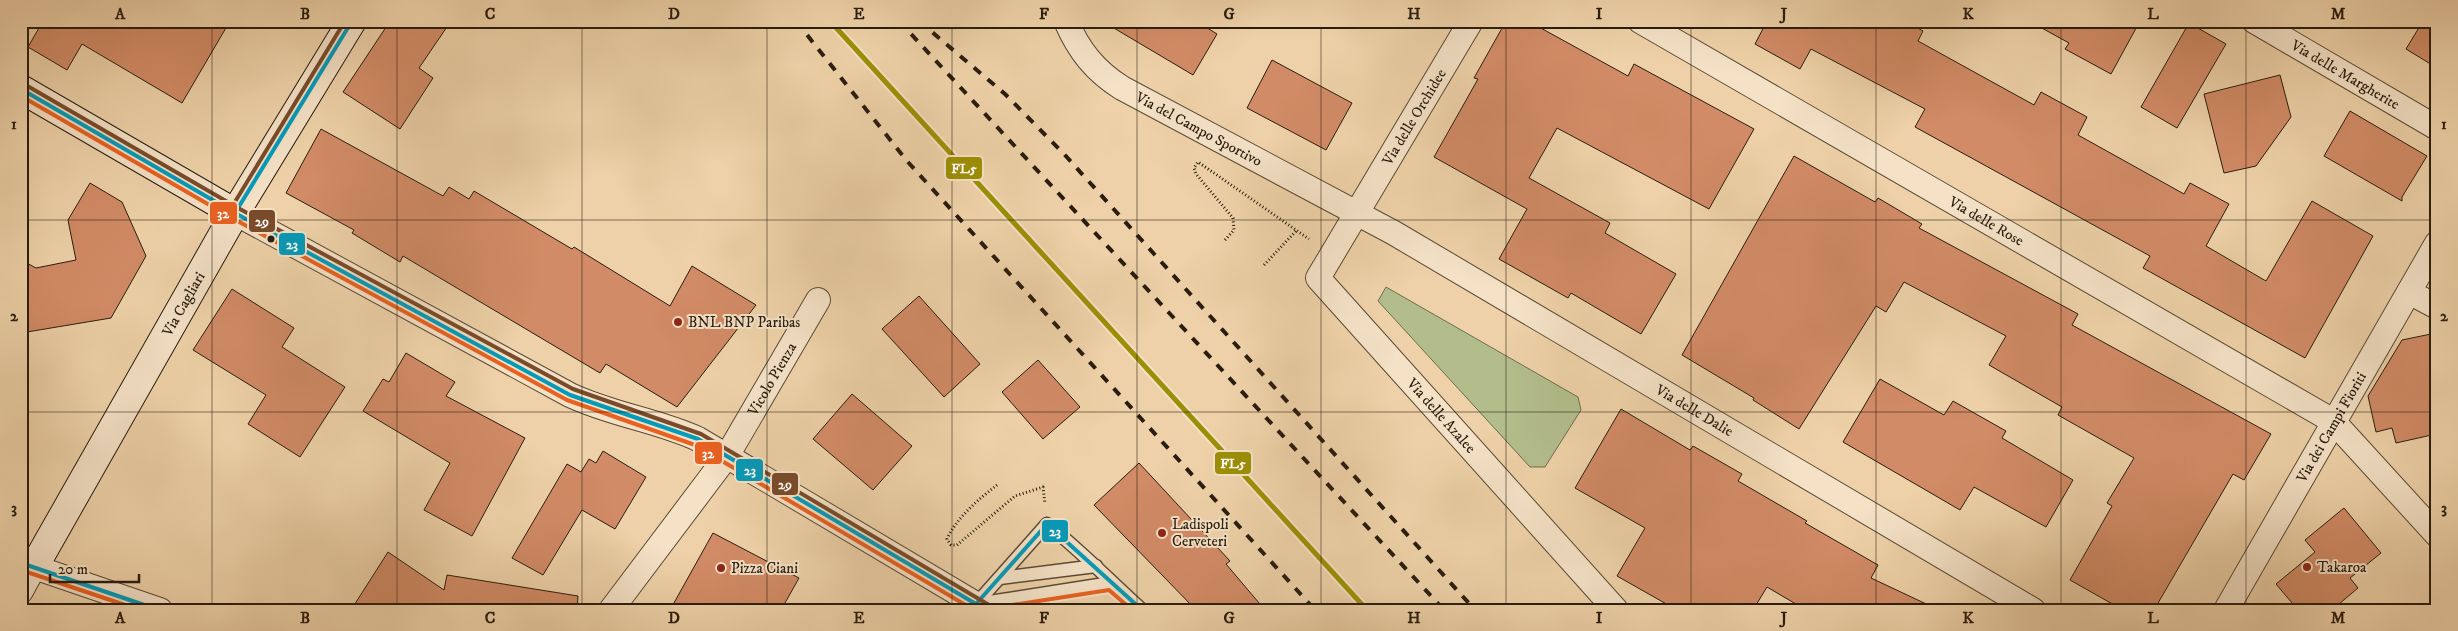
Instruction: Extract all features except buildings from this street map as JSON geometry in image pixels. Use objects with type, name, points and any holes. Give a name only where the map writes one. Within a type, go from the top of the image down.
[{"type":"street","name":"Via Cagliari","points":[[21,591],[28,565],[235,212],[352,21]]},
{"type":"street","name":"Via del Campo Sportivo","points":[[1066,21],[1074,40],[1087,59],[1112,81],[1356,212]]},
{"type":"street","name":"Via delle Orchidee","points":[[1356,212],[1471,21]]},
{"type":"street","name":"Via delle Rose","points":[[1640,21],[2333,420],[2437,535]]},
{"type":"street","name":"Via delle Margherite","points":[[2254,21],[2437,128]]},
{"type":"street","points":[[21,89],[235,212],[570,395],[616,413],[685,433],[981,607]]},
{"type":"street","name":"Via delle Azalee","points":[[1356,212],[1318,278],[1616,610]]},
{"type":"street","name":"Via delle Dalie","points":[[1356,212],[2033,610]]},
{"type":"street","name":"Via dei Campi Fioriti","points":[[2226,610],[2333,420],[2437,243]]},
{"type":"street","points":[[2409,292],[2437,308]]},
{"type":"street","name":"Vicolo Pienza","points":[[611,610],[727,456],[818,300]]},
{"type":"street","points":[[28,565],[160,610]]},
{"type":"lane","points":[[981,607],[1000,578],[1047,524],[1096,566],[1111,583],[1142,610]]},
{"type":"lane","points":[[1000,578],[1096,566]]},
{"type":"lane","points":[[981,607],[1111,583]]},
{"type":"path","points":[[1225,240],[1234,230],[1234,218],[1196,174],[1194,168],[1198,162],[1296,231],[1333,252]]},
{"type":"path","points":[[1264,265],[1296,231]]},
{"type":"path","points":[[997,485],[977,500],[951,532],[947,539],[950,546],[957,545],[1014,496],[1043,488]]},
{"type":"green space","points":[[1386,287],[1578,397],[1581,410],[1545,467],[1530,467],[1378,301]]},
{"type":"railway","points":[[796,21],[907,161],[1315,610]]},
{"type":"railway","points":[[899,21],[1444,610]]},
{"type":"railway","points":[[919,21],[1005,94],[1064,154],[1475,610]]},
{"type":"transit line","name":"29","points":[[230,210],[345,21]]},
{"type":"transit line","name":"23","points":[[235,213],[352,21]]},
{"type":"transit line","name":"FL5","points":[[830,21],[1367,610]]},
{"type":"transit line","name":"29","points":[[24,84],[238,208],[573,389],[701,434],[989,605]]},
{"type":"transit line","name":"23","points":[[21,89],[235,213],[570,395],[698,439],[986,610]]},
{"type":"transit line","name":"32","points":[[21,96],[232,218],[567,400],[695,445],[974,610]]},
{"type":"transit line","name":"23","points":[[976,604],[1047,524],[1142,610]]},
{"type":"transit line","name":"23","points":[[21,563],[159,610]]},
{"type":"transit line","name":"32","points":[[21,570],[140,610]]},
{"type":"transit line","name":"32","points":[[980,610],[1109,590],[1132,610]]},
{"type":"place","name":"BNL BNP Paribas","points":[[678,322]]},
{"type":"place","name":"Ladispoli Cerveteri","points":[[1162,533]]},
{"type":"place","name":"Takaroa","points":[[2307,567]]},
{"type":"place","name":"Pizza Ciani","points":[[721,568]]}]
